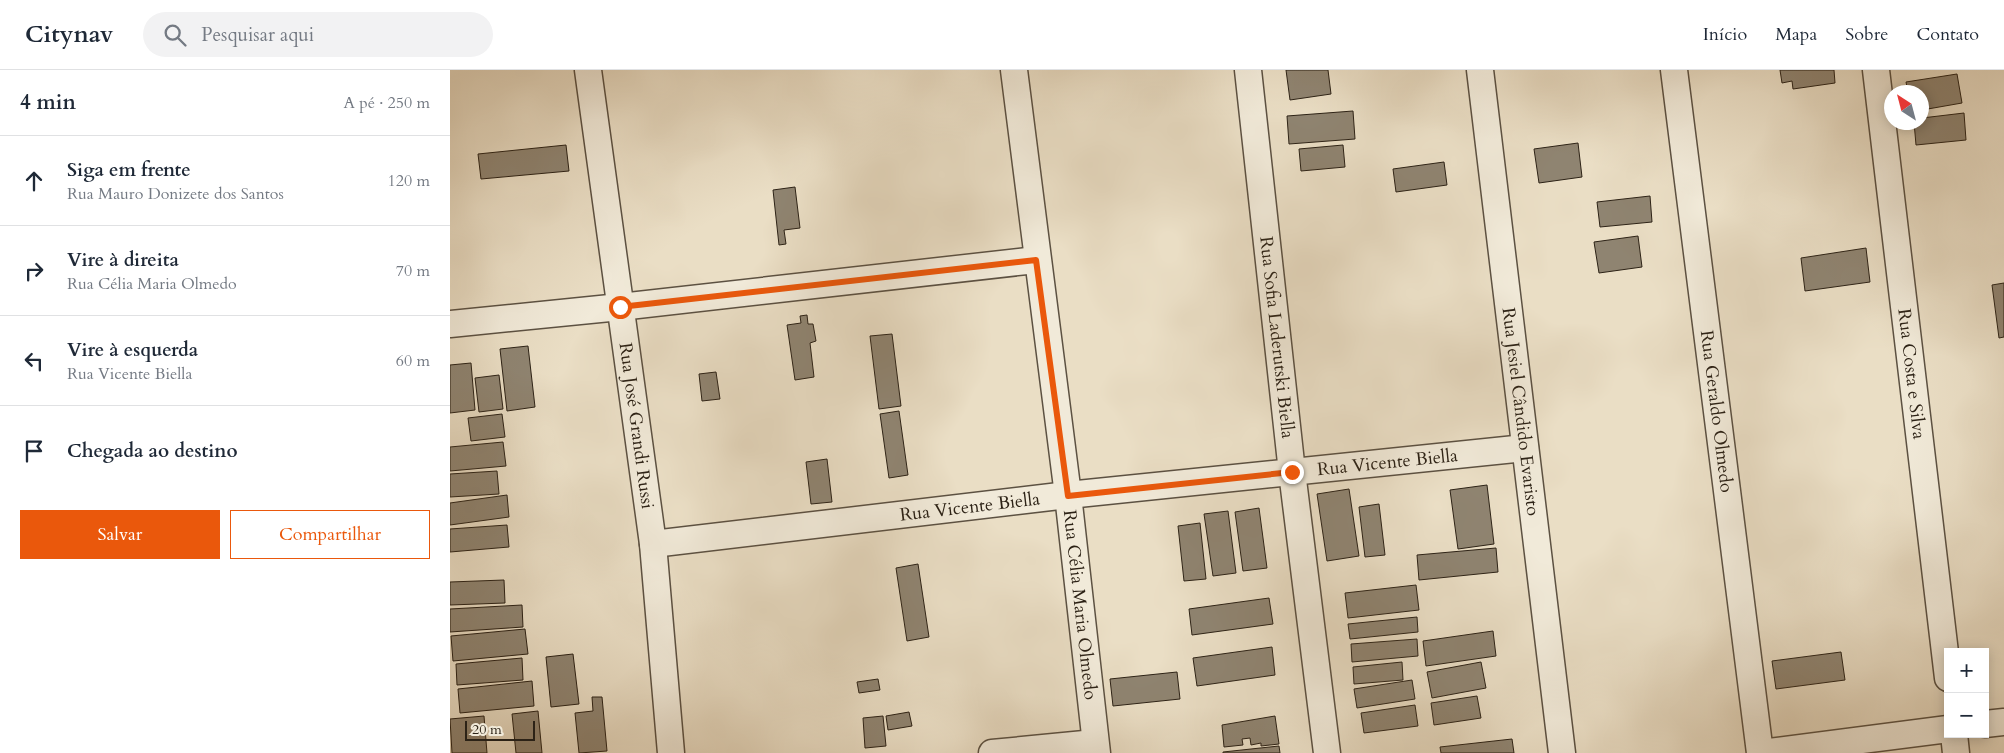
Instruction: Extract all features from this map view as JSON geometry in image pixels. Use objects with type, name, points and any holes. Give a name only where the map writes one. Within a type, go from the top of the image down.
[{"type":"street","name":"Rua José Grandi Russi","points":[[591,70],[620,307],[653,544],[672,753]]},
{"type":"street","name":"Rua Célia Maria Olmedo","points":[[1014,70],[1036,260],[1068,496],[1096,748]]},
{"type":"street","name":"Rua Sofia Laderutski Biella","points":[[1248,70],[1292,472],[1327,753]]},
{"type":"street","name":"Rua Jesiel Cândido Evaristo","points":[[1480,70],[1562,753]]},
{"type":"street","name":"Rua Geraldo Olmedo","points":[[1674,70],[1760,753]]},
{"type":"street","name":"Rua Costa e Silva","points":[[1876,70],[1944,648]]},
{"type":"street","points":[[450,324],[620,307],[1036,260]]},
{"type":"street","name":"Rua Vicente Biella","points":[[653,544],[1068,496],[1525,448]]},
{"type":"street","points":[[1989,724],[2004,722]]},
{"type":"street","points":[[1760,753],[1944,730]]},
{"type":"street","points":[[1954,738],[1956,753]]},
{"type":"street","points":[[992,753],[1096,748]]},
{"type":"building","points":[[1286,70],[1328,70],[1331,94],[1290,100]]},
{"type":"building","points":[[1780,70],[1834,70],[1835,83],[1793,89],[1792,81],[1782,83]]},
{"type":"building","points":[[1957,74],[1962,103],[1929,109],[1929,85],[1907,85],[1906,82]]},
{"type":"building","points":[[1353,111],[1355,139],[1289,144],[1287,116]]},
{"type":"building","points":[[1964,113],[1966,140],[1916,145],[1915,130],[1929,130],[1929,117]]},
{"type":"building","points":[[1578,143],[1582,177],[1539,183],[1534,149]]},
{"type":"building","points":[[566,145],[569,171],[481,179],[478,154]]},
{"type":"building","points":[[1343,145],[1345,167],[1301,171],[1299,149]]},
{"type":"building","points":[[1444,162],[1447,185],[1396,192],[1393,169]]},
{"type":"building","points":[[795,187],[800,228],[784,230],[786,244],[779,245],[773,190]]},
{"type":"building","points":[[1650,196],[1652,222],[1600,227],[1597,202]]},
{"type":"building","points":[[1638,236],[1642,267],[1599,273],[1594,242]]},
{"type":"building","points":[[1866,248],[1870,282],[1805,291],[1801,258]]},
{"type":"building","points":[[2004,283],[2004,337],[1999,338],[1992,285]]},
{"type":"building","points":[[807,315],[808,324],[813,324],[816,341],[810,343],[814,377],[795,380],[787,325],[801,323],[800,316]]},
{"type":"building","points":[[892,334],[901,406],[879,409],[870,336]]},
{"type":"building","points":[[528,346],[535,407],[507,411],[500,349]]},
{"type":"building","points":[[471,363],[475,410],[450,413],[450,365]]},
{"type":"building","points":[[716,372],[720,399],[702,401],[699,374]]},
{"type":"building","points":[[499,375],[503,409],[479,412],[475,378]]},
{"type":"building","points":[[899,411],[908,475],[889,478],[880,414]]},
{"type":"building","points":[[502,414],[505,437],[471,441],[468,418]]},
{"type":"building","points":[[503,442],[506,466],[450,471],[450,447]]},
{"type":"building","points":[[827,459],[832,502],[811,504],[806,462]]},
{"type":"building","points":[[497,471],[499,494],[450,497],[450,474]]},
{"type":"building","points":[[1487,485],[1494,544],[1458,549],[1450,490]]},
{"type":"building","points":[[1349,489],[1359,556],[1327,561],[1317,494]]},
{"type":"building","points":[[507,495],[509,517],[450,525],[450,503]]},
{"type":"building","points":[[1379,504],[1385,555],[1365,557],[1359,507]]},
{"type":"building","points":[[1259,508],[1267,568],[1243,571],[1235,512]]},
{"type":"building","points":[[1228,511],[1236,573],[1213,576],[1204,514]]},
{"type":"building","points":[[1200,523],[1206,579],[1184,581],[1178,526]]},
{"type":"building","points":[[507,525],[509,547],[450,552],[450,529]]},
{"type":"building","points":[[1496,548],[1498,572],[1419,580],[1417,555]]},
{"type":"building","points":[[918,564],[929,637],[907,641],[896,568]]},
{"type":"building","points":[[504,580],[505,603],[450,605],[450,582]]},
{"type":"building","points":[[1416,585],[1419,610],[1348,618],[1345,593]]},
{"type":"building","points":[[1269,598],[1273,624],[1192,635],[1189,609]]},
{"type":"building","points":[[522,605],[523,627],[450,632],[450,609]]},
{"type":"building","points":[[1417,617],[1418,632],[1350,639],[1348,624]]},
{"type":"building","points":[[525,629],[528,654],[453,661],[451,636]]},
{"type":"building","points":[[1493,631],[1496,656],[1426,666],[1423,641]]},
{"type":"building","points":[[1417,639],[1418,656],[1352,662],[1351,644]]},
{"type":"building","points":[[1272,647],[1275,675],[1197,686],[1193,658]]},
{"type":"building","points":[[1841,652],[1845,680],[1776,689],[1772,661]]},
{"type":"building","points":[[573,654],[579,704],[551,707],[546,657]]},
{"type":"building","points":[[522,658],[523,680],[457,685],[456,664]]},
{"type":"building","points":[[1402,662],[1403,680],[1354,684],[1353,667]]},
{"type":"building","points":[[1481,662],[1486,688],[1432,698],[1427,672]]},
{"type":"building","points":[[1177,672],[1180,699],[1113,706],[1110,679]]},
{"type":"building","points":[[878,679],[880,690],[859,693],[857,682]]},
{"type":"building","points":[[1412,680],[1415,699],[1357,708],[1354,689]]},
{"type":"building","points":[[532,681],[534,706],[460,713],[458,689]]},
{"type":"building","points":[[1477,696],[1481,718],[1434,725],[1431,703]]},
{"type":"building","points":[[592,697],[602,697],[607,751],[579,753],[575,713],[593,711]]},
{"type":"building","points":[[1415,705],[1418,726],[1364,733],[1361,713]]},
{"type":"building","points":[[538,711],[542,753],[516,753],[512,714]]},
{"type":"building","points":[[909,712],[912,726],[888,730],[886,716]]},
{"type":"building","points":[[484,716],[487,753],[452,753],[450,719]]},
{"type":"building","points":[[883,716],[886,746],[865,748],[863,718]]},
{"type":"building","points":[[1275,716],[1279,744],[1261,746],[1261,743],[1251,745],[1250,738],[1242,739],[1243,745],[1224,747],[1222,725]]},
{"type":"building","points":[[1512,739],[1514,753],[1441,753],[1440,747]]},
{"type":"building","points":[[1279,746],[1280,753],[1223,753],[1223,752]]},
{"type":"route","points":[[620,307],[1036,260],[1068,496],[1292,472]]}]
